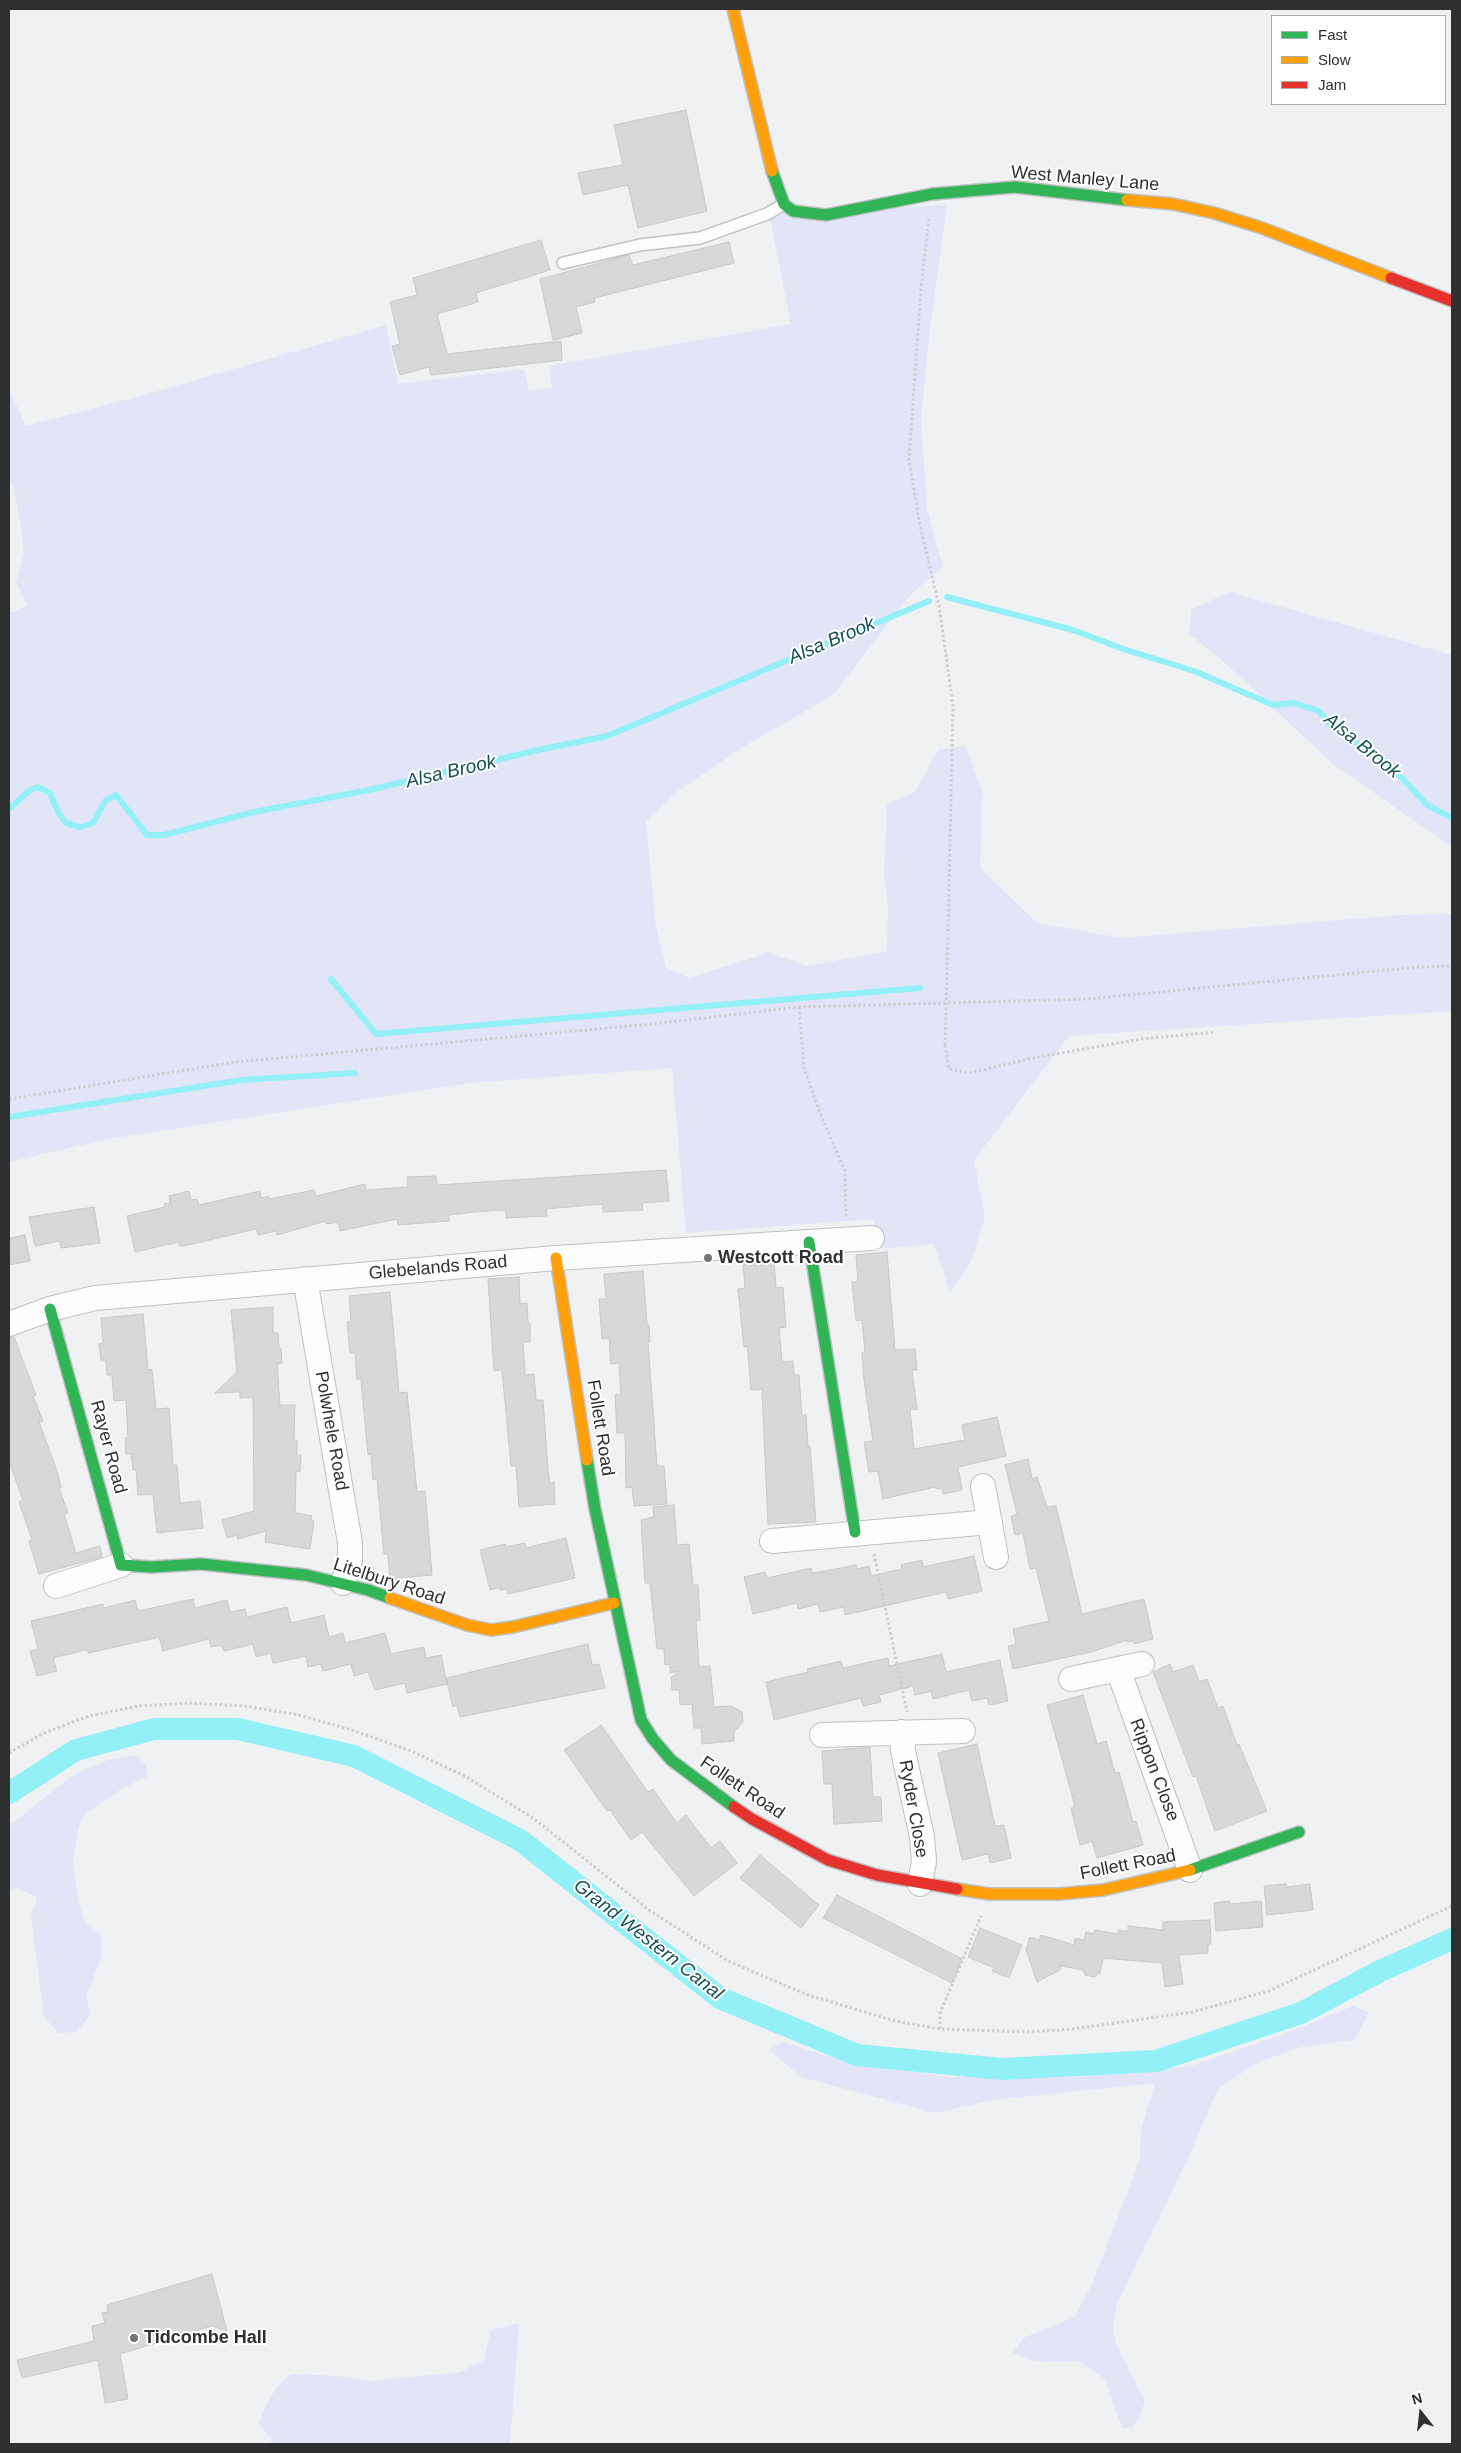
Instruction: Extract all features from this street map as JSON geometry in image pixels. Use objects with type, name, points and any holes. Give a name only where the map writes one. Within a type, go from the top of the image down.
[{"type":"street","points":[[733,9],[771,168],[784,204]]},
{"type":"street","name":"West Manley Lane","points":[[784,204],[793,211],[826,215],[932,194],[1015,187],[1086,197],[1173,204],[1214,213],[1262,228],[1452,301]]},
{"type":"street","name":"Glebelands Road","points":[[9,1324],[50,1309],[96,1298],[556,1258],[872,1238]]},
{"type":"street","points":[[810,1242],[814,1282],[835,1397],[863,1532]]},
{"type":"street","name":"Follett Road","points":[[556,1258],[595,1509],[614,1603],[641,1720],[653,1739],[671,1760],[752,1819],[828,1860],[877,1875],[920,1884],[988,1894],[1059,1894],[1103,1890],[1190,1870],[1298,1832]]},
{"type":"street","name":"Polwhele Road","points":[[305,1279],[350,1543],[350,1560],[343,1583]]},
{"type":"street","name":"Rayer Road","points":[[50,1309],[121,1565]]},
{"type":"street","points":[[982,1486],[996,1557]]},
{"type":"street","points":[[772,1541],[990,1522]]},
{"type":"street","name":"Litelbury Road","points":[[121,1565],[150,1567],[201,1564],[256,1568],[306,1575],[368,1590],[467,1625],[491,1630],[513,1627],[614,1603]]},
{"type":"street","points":[[56,1586],[121,1565]]},
{"type":"street","points":[[1071,1679],[1142,1664]]},
{"type":"street","name":"Rippon Close","points":[[1118,1669],[1190,1870]]},
{"type":"street","points":[[822,1735],[963,1730]]},
{"type":"street","name":"Ryder Close","points":[[906,1732],[903,1751],[922,1837],[924,1861],[920,1884]]},
{"type":"lane","points":[[563,263],[640,245],[700,238],[767,214],[784,204]]},
{"type":"path","points":[[932,194],[920,288],[909,459],[919,521],[939,606],[953,706],[945,1045],[949,1069],[969,1073],[1033,1058],[1141,1039],[1215,1032]]},
{"type":"path","points":[[9,1099],[235,1062],[652,1024],[799,1008],[1087,999],[1419,967],[1452,966]]},
{"type":"path","points":[[799,1008],[804,1068],[818,1108],[846,1171],[847,1239]]},
{"type":"path","points":[[863,1532],[906,1732]]},
{"type":"path","points":[[9,1753],[44,1733],[89,1716],[138,1706],[190,1703],[244,1706],[294,1714],[349,1729],[411,1751],[465,1776],[526,1814],[649,1910],[728,1961],[808,1995],[895,2021],[940,2029],[1021,2032],[1073,2029],[1192,2012],[1269,1991],[1452,1906]]},
{"type":"path","points":[[940,2029],[940,2014],[988,1894]]},
{"type":"shaded area","points":[[947,205],[930,328],[921,420],[927,508],[943,567],[911,594],[833,695],[743,747],[678,791],[646,821],[655,921],[666,968],[689,978],[768,953],[808,966],[887,951],[888,907],[884,874],[887,804],[915,792],[939,749],[966,746],[982,792],[980,868],[1037,923],[1122,938],[1399,915],[1452,914],[1452,1011],[1069,1036],[974,1160],[985,1217],[970,1264],[950,1292],[934,1244],[876,1249],[874,1219],[686,1233],[672,1068],[470,1083],[108,1139],[9,1162],[9,612],[28,605],[16,583],[24,554],[21,526],[13,486],[9,478],[9,389],[26,426],[148,394],[386,325],[398,384],[524,369],[529,390],[552,388],[549,366],[791,324],[770,218],[784,213]]},
{"type":"shaded area","points":[[1229,592],[1452,655],[1452,847],[1333,764],[1223,661],[1189,634],[1191,610]]},
{"type":"shaded area","points":[[136,1755],[146,1765],[148,1776],[120,1790],[86,1813],[79,1827],[73,1859],[78,1901],[85,1922],[101,1936],[101,1958],[86,1997],[91,2014],[76,2032],[59,2033],[44,2017],[31,1917],[37,1897],[16,1888],[9,1891],[9,1826],[73,1775],[110,1759]]},
{"type":"shaded area","points":[[1353,2006],[1369,2013],[1354,2040],[1302,2047],[1256,2063],[1218,2089],[1187,2160],[1117,2304],[1113,2329],[1117,2346],[1145,2402],[1134,2427],[1122,2428],[1105,2379],[1080,2362],[1035,2361],[1013,2353],[1023,2338],[1075,2317],[1093,2282],[1140,2159],[1141,2130],[1155,2083],[993,2100],[935,2113],[801,2077],[769,2050],[783,2042],[857,2065],[952,2077],[1079,2077],[1191,2066],[1287,2033]]},
{"type":"shaded area","points":[[519,2323],[510,2444],[269,2444],[272,2440],[259,2423],[266,2405],[277,2387],[291,2374],[337,2376],[369,2381],[460,2372],[484,2360],[491,2330]]},
{"type":"building","points":[[686,110],[707,211],[638,228],[628,185],[583,195],[578,173],[623,165],[614,125]]},
{"type":"building","points":[[541,240],[550,270],[476,293],[478,302],[437,314],[447,354],[561,341],[562,360],[431,375],[429,367],[400,375],[392,346],[400,344],[390,302],[417,295],[413,278]]},
{"type":"building","points":[[729,242],[734,263],[594,298],[595,302],[576,307],[582,333],[553,340],[540,279],[629,255],[633,265]]},
{"type":"building","points":[[666,1170],[669,1201],[642,1203],[643,1210],[603,1212],[603,1204],[546,1209],[547,1216],[506,1218],[506,1210],[474,1212],[449,1215],[449,1221],[398,1225],[397,1219],[340,1231],[338,1222],[327,1224],[326,1221],[277,1235],[276,1231],[258,1235],[256,1229],[188,1245],[180,1246],[179,1242],[135,1252],[127,1216],[165,1207],[164,1204],[170,1203],[169,1196],[189,1191],[191,1200],[197,1199],[199,1205],[260,1191],[261,1198],[269,1196],[269,1199],[314,1190],[316,1196],[365,1184],[366,1190],[408,1187],[407,1177],[436,1176],[437,1185]]},
{"type":"building","points":[[94,1207],[100,1243],[61,1248],[60,1241],[35,1246],[29,1217]]},
{"type":"building","points":[[25,1235],[30,1261],[9,1265],[9,1238]]},
{"type":"building","points":[[887,1252],[895,1350],[915,1349],[917,1370],[912,1370],[917,1409],[910,1410],[914,1449],[965,1440],[962,1425],[997,1417],[1006,1456],[958,1467],[962,1490],[943,1494],[942,1488],[936,1489],[935,1487],[883,1499],[878,1471],[869,1472],[864,1442],[873,1441],[864,1380],[862,1353],[865,1353],[862,1320],[856,1321],[852,1282],[858,1282],[856,1255]]},
{"type":"building","points":[[774,1261],[776,1288],[783,1287],[786,1327],[779,1328],[782,1362],[793,1361],[794,1375],[799,1375],[802,1415],[806,1415],[808,1446],[810,1446],[816,1522],[768,1524],[762,1389],[751,1390],[748,1353],[747,1346],[744,1347],[738,1289],[745,1288],[743,1264]]},
{"type":"building","points":[[643,1271],[647,1325],[649,1325],[650,1342],[648,1342],[657,1466],[664,1466],[667,1504],[634,1506],[632,1487],[626,1488],[625,1433],[617,1433],[615,1395],[621,1395],[619,1363],[611,1364],[609,1338],[602,1339],[599,1299],[606,1299],[604,1274]]},
{"type":"building","points":[[519,1277],[520,1304],[527,1303],[528,1323],[530,1323],[530,1342],[523,1342],[525,1375],[534,1374],[536,1400],[543,1400],[548,1470],[550,1483],[554,1482],[555,1504],[519,1507],[516,1466],[511,1466],[502,1370],[494,1371],[488,1279]]},
{"type":"building","points":[[390,1292],[399,1393],[407,1392],[417,1492],[425,1491],[432,1575],[390,1579],[388,1554],[384,1554],[377,1479],[373,1480],[371,1454],[368,1455],[361,1379],[357,1379],[355,1353],[350,1353],[347,1322],[351,1321],[349,1296]]},
{"type":"building","points":[[273,1307],[273,1333],[278,1333],[279,1348],[281,1348],[282,1363],[277,1364],[280,1405],[295,1405],[294,1440],[297,1440],[297,1455],[301,1455],[300,1472],[296,1471],[295,1513],[312,1516],[311,1521],[314,1521],[310,1549],[265,1542],[266,1531],[238,1539],[237,1535],[227,1538],[222,1520],[254,1511],[253,1397],[240,1398],[240,1393],[238,1392],[215,1393],[237,1372],[231,1310]]},
{"type":"building","points":[[143,1314],[148,1370],[152,1369],[156,1409],[169,1408],[173,1465],[177,1465],[180,1503],[200,1501],[203,1528],[157,1533],[153,1494],[138,1495],[136,1470],[133,1470],[131,1454],[126,1454],[125,1438],[128,1437],[126,1400],[114,1401],[112,1375],[107,1375],[106,1360],[101,1360],[99,1344],[103,1343],[101,1318]]},
{"type":"building","points":[[9,1337],[14,1337],[36,1395],[33,1396],[43,1421],[39,1422],[57,1471],[61,1487],[59,1488],[68,1513],[64,1514],[76,1553],[100,1546],[102,1557],[39,1574],[29,1541],[32,1540],[19,1502],[23,1500],[9,1462]]},
{"type":"building","points":[[1028,1459],[1032,1479],[1037,1477],[1047,1507],[1056,1506],[1082,1614],[1144,1599],[1153,1639],[1134,1644],[1133,1641],[1127,1642],[1127,1640],[1091,1652],[1013,1669],[1008,1646],[1016,1644],[1013,1629],[1049,1621],[1036,1568],[1030,1569],[1023,1533],[1015,1535],[1011,1516],[1017,1514],[1005,1465]]},
{"type":"building","points":[[674,1505],[677,1545],[689,1544],[693,1585],[698,1585],[700,1620],[696,1621],[699,1667],[710,1666],[714,1707],[731,1706],[742,1712],[743,1722],[734,1732],[734,1741],[702,1744],[701,1728],[694,1728],[692,1704],[680,1705],[679,1690],[672,1690],[671,1677],[679,1671],[670,1673],[670,1664],[665,1665],[664,1649],[657,1649],[650,1583],[645,1583],[641,1520],[654,1517],[653,1507]]},
{"type":"building","points":[[566,1538],[575,1578],[508,1594],[507,1589],[500,1590],[500,1587],[490,1590],[480,1550],[505,1544],[505,1547],[525,1543],[526,1548]]},
{"type":"building","points":[[974,1556],[982,1591],[948,1599],[946,1592],[845,1615],[844,1607],[820,1612],[818,1604],[798,1609],[797,1603],[753,1614],[744,1577],[765,1572],[767,1578],[811,1568],[812,1573],[856,1565],[857,1569],[869,1566],[871,1576],[902,1569],[901,1565],[922,1560],[923,1567]]},
{"type":"building","points":[[193,1599],[195,1608],[227,1600],[230,1612],[245,1609],[247,1617],[287,1607],[291,1623],[324,1615],[329,1637],[343,1633],[345,1643],[385,1633],[391,1654],[424,1647],[426,1658],[441,1655],[447,1684],[407,1693],[405,1683],[375,1690],[368,1672],[354,1676],[351,1664],[323,1671],[321,1664],[308,1667],[306,1656],[273,1663],[271,1653],[256,1657],[253,1644],[224,1651],[222,1645],[211,1647],[209,1639],[163,1651],[159,1637],[89,1653],[86,1650],[53,1658],[57,1671],[37,1676],[30,1651],[38,1649],[31,1621],[103,1604],[104,1608],[135,1600],[138,1611]]},
{"type":"building","points":[[588,1644],[592,1665],[599,1664],[605,1688],[460,1717],[457,1705],[453,1707],[446,1678]]},
{"type":"building","points":[[942,1654],[946,1672],[1000,1660],[1008,1701],[989,1705],[987,1698],[972,1701],[969,1690],[933,1699],[931,1691],[915,1695],[913,1686],[879,1695],[881,1702],[863,1706],[861,1698],[774,1720],[766,1682],[808,1672],[807,1669],[841,1661],[843,1668],[888,1658],[889,1666]]},
{"type":"building","points":[[1170,1664],[1173,1672],[1193,1665],[1199,1682],[1207,1679],[1218,1708],[1223,1706],[1237,1745],[1239,1744],[1267,1811],[1215,1831],[1196,1776],[1193,1777],[1153,1672]]},
{"type":"building","points":[[1083,1695],[1097,1744],[1106,1741],[1115,1773],[1119,1772],[1133,1822],[1136,1821],[1143,1845],[1097,1858],[1092,1841],[1080,1845],[1071,1808],[1075,1806],[1047,1705]]},
{"type":"building","points":[[601,1725],[648,1792],[653,1789],[677,1823],[686,1815],[711,1848],[720,1841],[737,1863],[694,1896],[642,1832],[631,1840],[610,1810],[607,1811],[564,1750]]},
{"type":"building","points":[[977,1744],[995,1826],[1004,1825],[1011,1858],[990,1863],[988,1854],[962,1860],[938,1753]]},
{"type":"building","points":[[870,1747],[873,1797],[881,1797],[882,1821],[834,1824],[832,1784],[824,1784],[822,1751]]},
{"type":"building","points":[[760,1855],[819,1905],[801,1928],[740,1878]]},
{"type":"building","points":[[1286,1884],[1287,1887],[1310,1884],[1313,1910],[1267,1915],[1264,1886]]},
{"type":"building","points":[[837,1895],[962,1959],[952,1983],[823,1918]]},
{"type":"building","points":[[1230,1901],[1230,1904],[1261,1901],[1263,1927],[1216,1931],[1214,1903]]},
{"type":"building","points":[[1210,1920],[1211,1944],[1208,1944],[1208,1953],[1179,1955],[1183,1984],[1165,1987],[1162,1963],[1103,1958],[1100,1973],[1094,1977],[1085,1975],[1083,1970],[1061,1966],[1060,1970],[1037,1982],[1026,1949],[1030,1937],[1039,1940],[1041,1935],[1074,1945],[1075,1938],[1084,1940],[1086,1932],[1094,1934],[1095,1930],[1118,1934],[1118,1930],[1128,1931],[1128,1926],[1163,1930],[1163,1922]]},
{"type":"building","points":[[980,1928],[1022,1945],[1009,1978],[992,1971],[994,1968],[968,1957]]},
{"type":"building","name":"Tidcombe Hall","points":[[212,2274],[227,2331],[212,2326],[120,2354],[128,2399],[105,2403],[98,2360],[22,2378],[17,2360],[94,2341],[92,2326],[105,2323],[102,2313],[108,2312],[107,2305]]},
{"type":"waterway","name":"Alsa Brook","points":[[947,597],[1073,630],[1123,649],[1194,671],[1273,705],[1294,703],[1319,711],[1334,729],[1387,762],[1427,805],[1452,818]]},
{"type":"waterway","name":"Alsa Brook","points":[[9,809],[30,790],[38,787],[50,793],[58,812],[66,823],[80,827],[93,823],[106,800],[116,795],[147,835],[164,835],[254,812],[369,790],[538,750],[607,736],[929,601]]},
{"type":"waterway","points":[[331,979],[376,1034],[920,988]]},
{"type":"waterway","points":[[9,1117],[242,1080],[355,1073]]},
{"type":"waterway","name":"Grand Western Canal","points":[[9,1793],[76,1750],[154,1729],[238,1729],[354,1756],[520,1840],[720,1998],[857,2055],[1002,2069],[1156,2061],[1301,2013],[1380,1971],[1452,1939]]},
{"type":"traffic: fast","points":[[772,171],[784,204],[793,211],[826,215],[932,194],[1015,187],[1127,200]]},
{"type":"traffic: fast","points":[[809,1242],[855,1532]]},
{"type":"traffic: fast","points":[[50,1309],[121,1565],[151,1567],[201,1564],[306,1575],[368,1590],[390,1598]]},
{"type":"traffic: fast","points":[[587,1460],[595,1509],[641,1720],[653,1739],[671,1760],[734,1807]]},
{"type":"traffic: fast","points":[[1190,1870],[1299,1832]]},
{"type":"traffic: slow","points":[[733,9],[772,171]]},
{"type":"traffic: slow","points":[[1127,200],[1173,204],[1214,213],[1262,228],[1391,278]]},
{"type":"traffic: slow","points":[[556,1258],[587,1460]]},
{"type":"traffic: slow","points":[[390,1598],[467,1625],[491,1630],[513,1627],[614,1603]]},
{"type":"traffic: slow","points":[[957,1889],[989,1894],[1059,1894],[1103,1890],[1190,1870]]},
{"type":"traffic: jam","points":[[1391,278],[1452,301]]},
{"type":"traffic: jam","points":[[734,1807],[752,1819],[828,1860],[877,1875],[957,1889]]},
{"type":"place","name":"Westcott Road","points":[[708,1258]]},
{"type":"place","name":"Tidcombe Hall","points":[[134,2338]]}]
